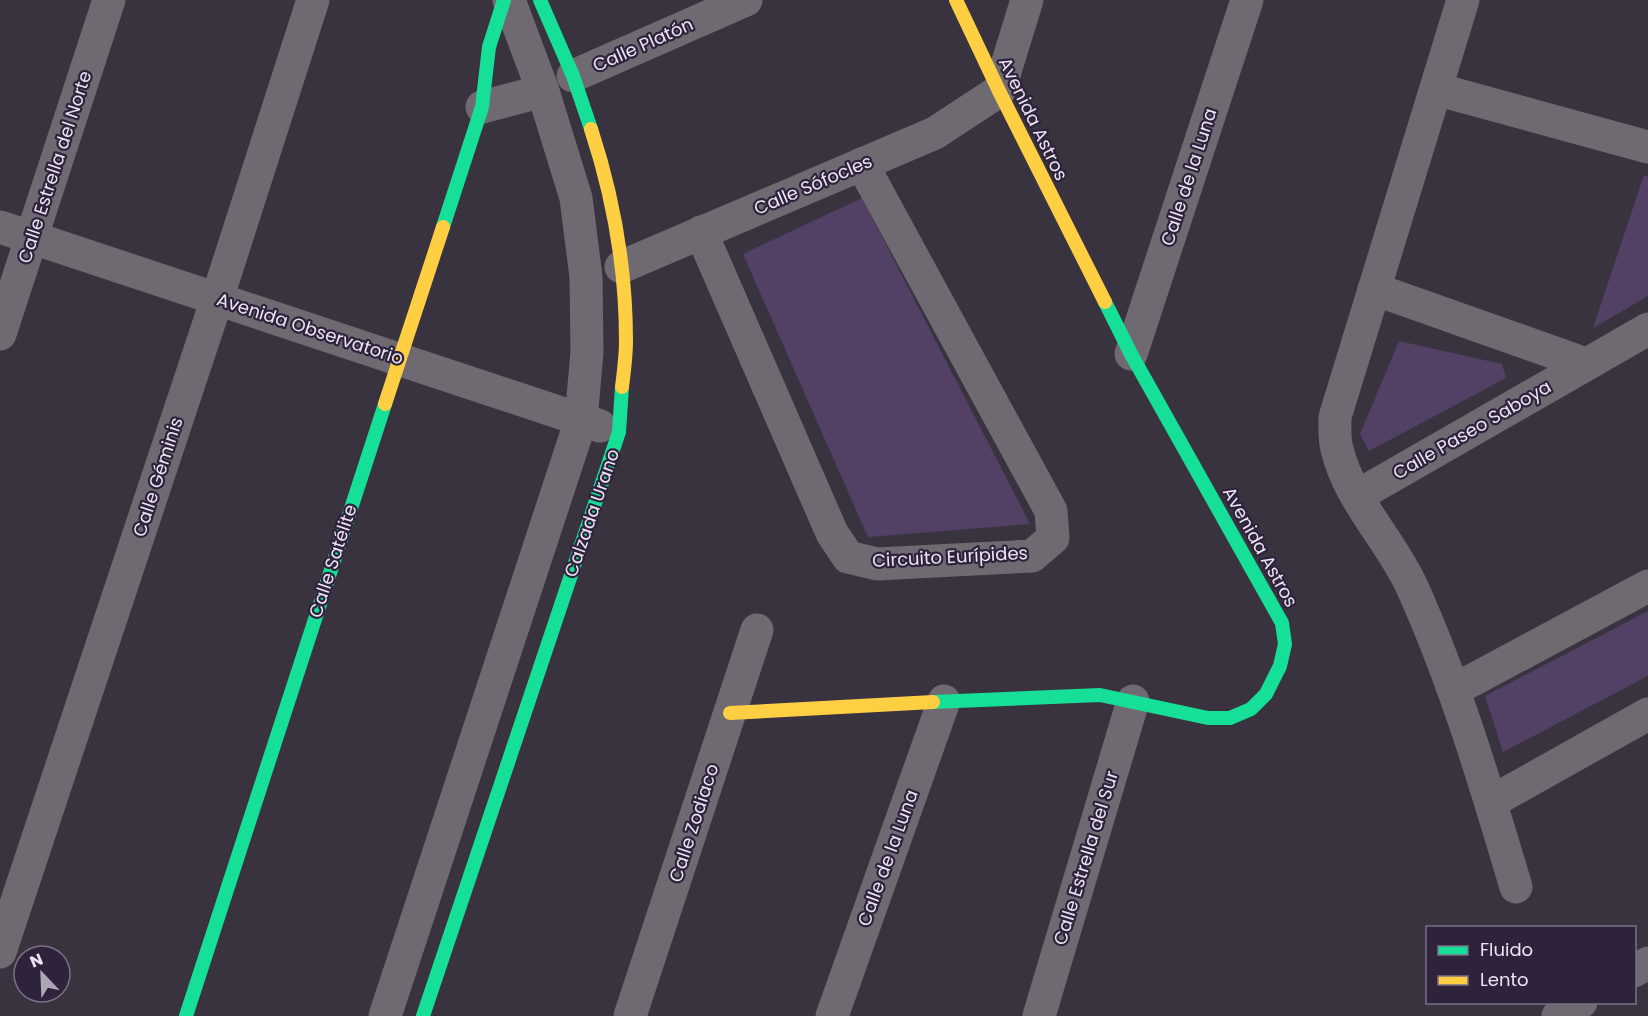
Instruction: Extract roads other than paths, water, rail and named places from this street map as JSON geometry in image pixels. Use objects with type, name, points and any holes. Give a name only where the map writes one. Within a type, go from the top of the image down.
[{"type":"street","name":"Calle Estrella del Norte","points":[[0,334],[109,0]]},
{"type":"street","name":"Calle Géminis","points":[[0,952],[217,299],[313,0]]},
{"type":"street","name":"Calle Satélite","points":[[186,1016],[398,359],[482,107],[489,47],[504,0]]},
{"type":"street","points":[[385,1016],[581,420],[587,352],[586,277],[576,198],[543,91],[508,0]]},
{"type":"street","name":"Calzada Urano","points":[[423,1016],[619,432],[626,341],[621,267],[613,211],[600,157],[573,76],[540,0]]},
{"type":"street","name":"Calle Platón","points":[[573,76],[746,0]]},
{"type":"street","name":"Avenida Astros","points":[[730,713],[1100,695],[1208,718],[1230,718],[1251,709],[1266,694],[1280,666],[1285,644],[1282,622],[1131,354],[956,0]]},
{"type":"street","points":[[999,91],[1027,0]]},
{"type":"street","name":"Calle de la Luna","points":[[1131,354],[1247,0]]},
{"type":"street","points":[[1463,0],[1335,417],[1336,447],[1341,465],[1357,496],[1412,586],[1454,690],[1516,886]]},
{"type":"street","points":[[1436,89],[1648,147]]},
{"type":"street","points":[[482,107],[543,91]]},
{"type":"street","name":"Calle Sófocles","points":[[621,267],[935,133],[999,91]]},
{"type":"street","name":"Circuito Eurípides","points":[[701,232],[832,533],[848,557],[877,564],[1032,556],[1053,538],[1051,511],[862,164]]},
{"type":"street","name":"Avenida Observatorio","points":[[0,226],[619,432]]},
{"type":"street","name":"Calle Paseo Saboya","points":[[1374,289],[1586,364]]},
{"type":"street","name":"Calle Paseo Saboya","points":[[1357,496],[1648,329]]},
{"type":"street","points":[[1454,690],[1648,586]]},
{"type":"street","name":"Calle Zodiaco","points":[[630,1016],[757,630]]},
{"type":"street","name":"Calle de la Luna","points":[[832,1016],[944,701]]},
{"type":"street","name":"Calle Estrella del Sur","points":[[1039,1016],[1133,701]]},
{"type":"street","points":[[1491,802],[1648,714]]},
{"type":"street","points":[[1558,1016],[1578,1004]]}]
